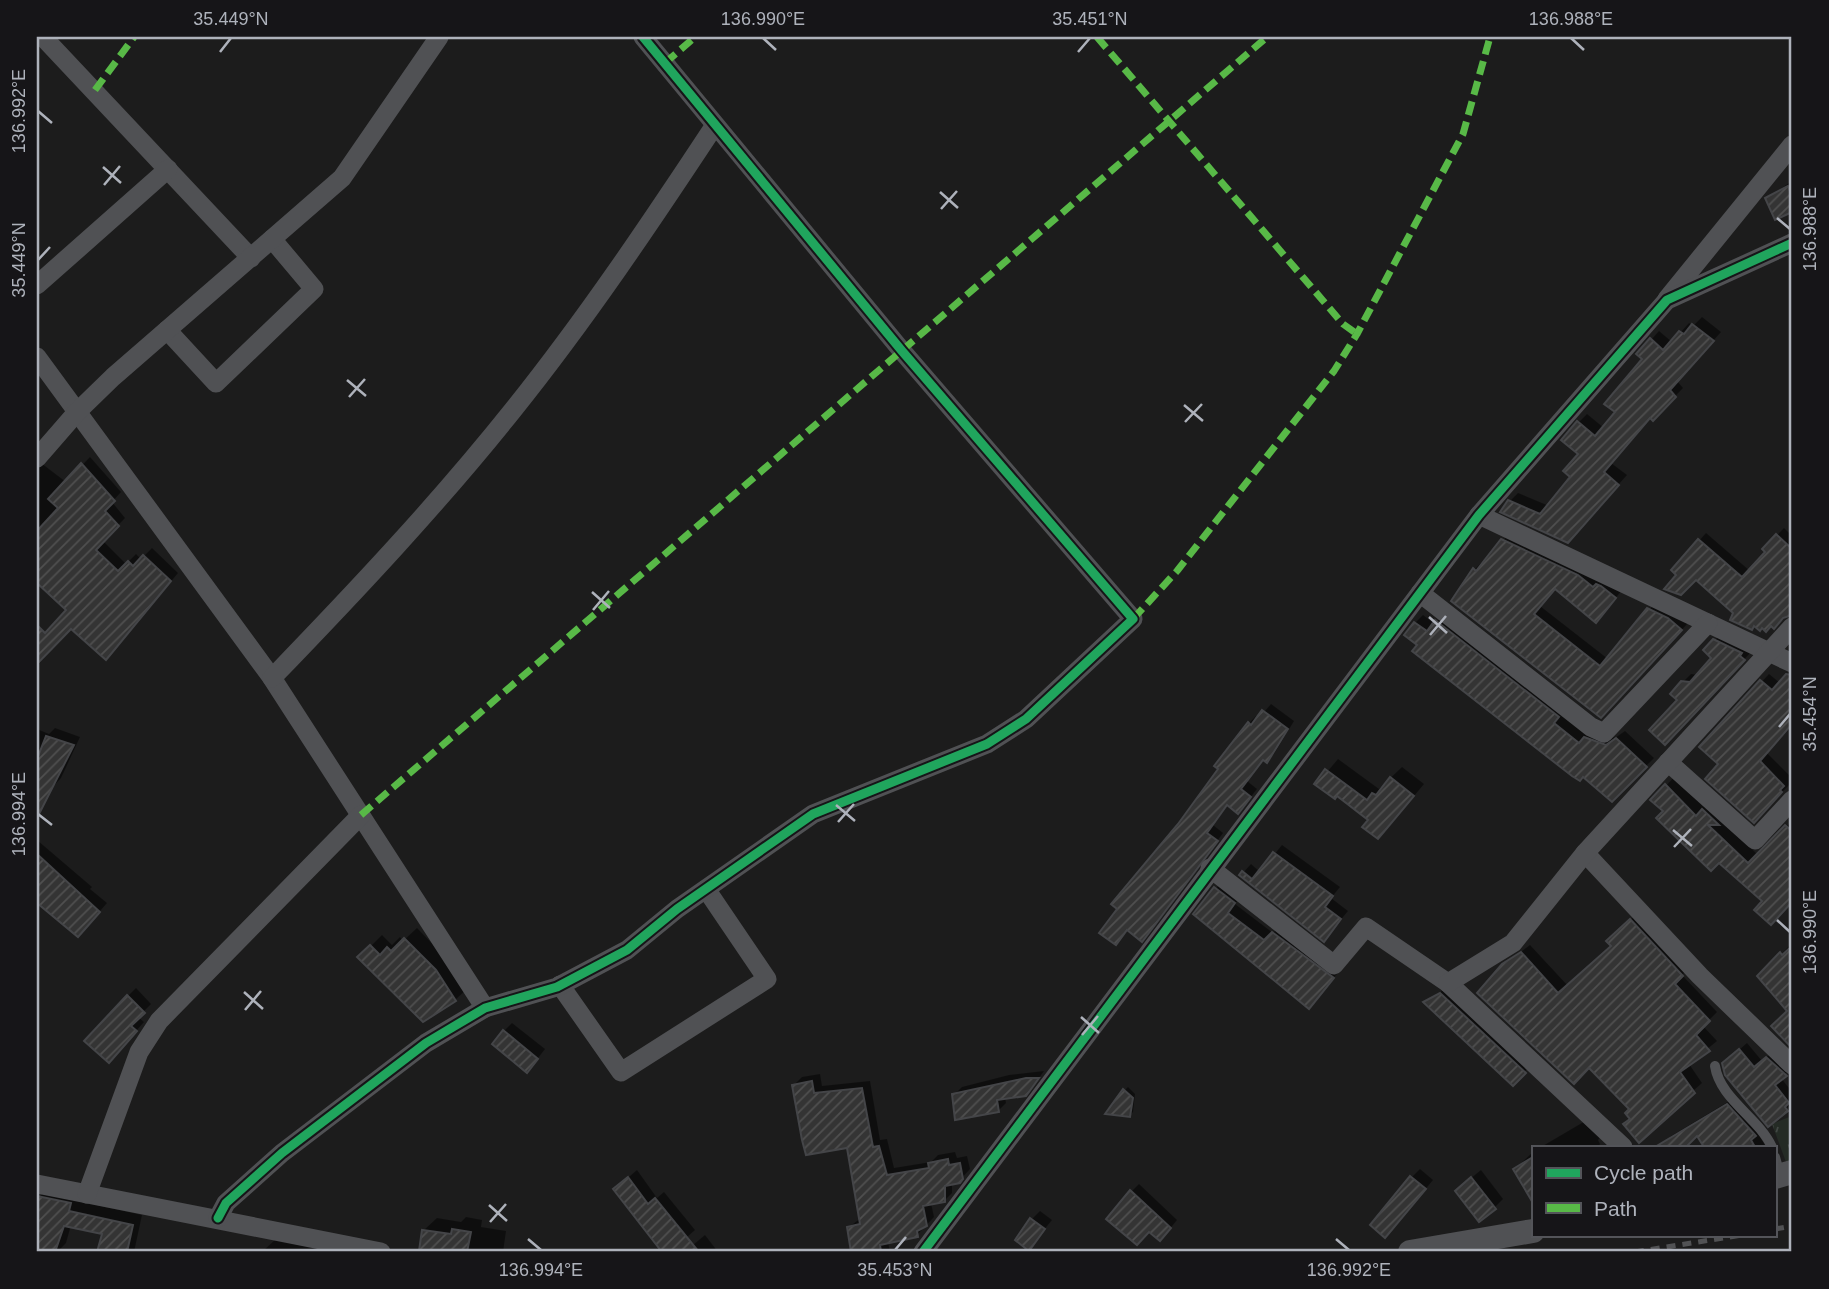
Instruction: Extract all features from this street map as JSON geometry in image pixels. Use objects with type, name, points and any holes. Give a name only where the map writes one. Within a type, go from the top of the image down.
[{"type":"street","points":[[43,37],[251,258]]},
{"type":"street","points":[[37,458],[77,412],[342,178],[439,37]]},
{"type":"street","points":[[218,1218],[226,1203],[282,1153],[426,1043],[485,1008],[560,985],[627,950],[706,889],[813,814],[987,744],[1026,719],[1133,619],[902,351],[643,37]]},
{"type":"street","points":[[272,678],[419,519],[513,411],[624,263],[715,125]]},
{"type":"street","points":[[923,1252],[1210,868],[1479,515],[1667,300],[1792,145]]},
{"type":"street","points":[[37,285],[168,169]]},
{"type":"street","points":[[167,330],[216,383],[314,289],[272,239]]},
{"type":"street","points":[[1667,300],[1792,243]]},
{"type":"street","points":[[37,357],[272,678],[485,1008]]},
{"type":"street","points":[[1479,515],[1792,663]]},
{"type":"street","points":[[1420,593],[1591,727],[1604,733],[1708,623]]},
{"type":"street","points":[[1448,983],[1513,943],[1585,853],[1792,627]]},
{"type":"street","points":[[1668,762],[1755,840],[1792,800]]},
{"type":"street","points":[[87,1194],[139,1052],[159,1021],[361,815]]},
{"type":"street","points":[[1585,853],[1700,976],[1792,1065]]},
{"type":"street","points":[[1210,868],[1334,965],[1366,927],[1448,983],[1622,1146]]},
{"type":"street","points":[[560,985],[621,1072],[767,979],[706,889]]},
{"type":"street","points":[[37,1184],[381,1252]]},
{"type":"street","points":[[1410,1252],[1532,1231]]},
{"type":"lane","points":[[1716,1066],[1717,1080],[1762,1129],[1771,1146]]},
{"type":"green space","points":[[1792,1116],[1792,1161],[1786,1162],[1772,1124]]},
{"type":"building","points":[[1788,186],[1792,197],[1792,212],[1775,220],[1765,198]]},
{"type":"building","points":[[1692,324],[1714,341],[1670,390],[1676,397],[1653,421],[1650,418],[1604,472],[1619,485],[1568,543],[1500,512],[1508,500],[1540,514],[1570,477],[1563,471],[1578,454],[1561,440],[1577,421],[1595,436],[1615,412],[1604,404],[1642,359],[1636,354],[1650,338],[1663,350],[1679,331],[1684,334]]},
{"type":"building","points":[[81,463],[115,501],[105,511],[119,526],[96,550],[118,571],[128,561],[133,566],[143,555],[171,581],[106,660],[71,629],[37,664],[37,625],[45,633],[66,610],[37,583],[37,531],[58,508],[48,499]]},
{"type":"building","points":[[1776,534],[1792,549],[1792,615],[1783,618],[1774,629],[1771,626],[1766,632],[1754,626],[1752,630],[1730,620],[1733,613],[1696,580],[1681,595],[1664,589],[1676,575],[1671,570],[1698,539],[1742,577],[1765,552],[1762,549]]},
{"type":"building","points":[[1501,539],[1578,575],[1593,587],[1596,584],[1601,586],[1616,598],[1596,623],[1555,589],[1534,614],[1600,666],[1647,608],[1668,618],[1682,630],[1601,718],[1451,601],[1473,568],[1476,571]]},
{"type":"building","points":[[1435,620],[1559,717],[1554,723],[1579,743],[1584,737],[1606,745],[1616,738],[1647,767],[1612,802],[1583,777],[1580,781],[1572,776],[1412,651],[1417,645],[1404,635],[1414,622],[1427,631]]},
{"type":"building","points":[[1713,639],[1742,653],[1740,656],[1745,660],[1665,745],[1649,730],[1677,700],[1670,694],[1681,681],[1690,682],[1711,658],[1703,650]]},
{"type":"building","points":[[1786,674],[1792,675],[1792,724],[1760,761],[1784,786],[1780,790],[1782,792],[1754,823],[1705,779],[1718,764],[1699,747],[1760,680],[1772,690]]},
{"type":"building","points":[[1262,710],[1288,729],[1267,763],[1263,760],[1241,789],[1251,797],[1238,814],[1227,805],[1207,833],[1218,841],[1142,942],[1127,930],[1116,945],[1099,933],[1117,909],[1111,904],[1178,824],[1218,769],[1214,766],[1248,722],[1251,725]]},
{"type":"building","points":[[46,736],[74,745],[37,818],[37,759]]},
{"type":"building","points":[[1325,769],[1367,800],[1372,793],[1376,795],[1390,777],[1414,796],[1378,839],[1362,827],[1368,820],[1337,796],[1335,799],[1314,784]]},
{"type":"building","points":[[1665,784],[1696,816],[1702,809],[1719,825],[1708,825],[1748,863],[1785,825],[1792,831],[1792,902],[1771,925],[1754,910],[1762,901],[1719,863],[1711,871],[1656,818],[1663,811],[1650,800]]},
{"type":"building","points":[[1273,852],[1333,896],[1325,907],[1341,919],[1324,942],[1239,875],[1242,871],[1252,879]]},
{"type":"building","points":[[37,854],[100,912],[78,937],[37,903]]},
{"type":"building","points":[[1214,887],[1235,903],[1228,913],[1264,940],[1272,932],[1334,978],[1309,1009],[1193,914]]},
{"type":"building","points":[[1630,919],[1683,976],[1675,984],[1710,1021],[1696,1035],[1710,1051],[1680,1072],[1695,1093],[1639,1143],[1623,1124],[1630,1119],[1625,1113],[1629,1109],[1589,1068],[1574,1084],[1477,993],[1502,964],[1521,952],[1558,993],[1611,946],[1606,941]]},
{"type":"building","points":[[404,938],[436,970],[456,1001],[423,1022],[357,957],[370,945],[380,955],[387,947],[391,951]]},
{"type":"building","points":[[1792,946],[1792,1048],[1771,1026],[1787,1011],[1757,976],[1780,952],[1782,955]]},
{"type":"building","points":[[1440,993],[1526,1073],[1513,1086],[1423,1002]]},
{"type":"building","points":[[127,995],[145,1013],[131,1026],[137,1031],[109,1063],[84,1041]]},
{"type":"building","points":[[503,1030],[538,1059],[527,1073],[492,1044]]},
{"type":"building","points":[[1739,1049],[1754,1067],[1766,1057],[1787,1076],[1775,1085],[1789,1103],[1785,1107],[1788,1111],[1768,1127],[1725,1075],[1722,1063]]},
{"type":"building","points":[[1026,1078],[1039,1078],[1026,1096],[997,1100],[999,1112],[955,1120],[952,1094]]},
{"type":"building","points":[[812,1081],[814,1093],[862,1088],[873,1147],[879,1146],[887,1175],[929,1168],[928,1163],[948,1159],[949,1165],[960,1163],[963,1179],[960,1183],[945,1186],[945,1202],[923,1206],[927,1226],[917,1231],[918,1237],[880,1245],[881,1252],[851,1252],[847,1227],[860,1224],[847,1148],[806,1155],[802,1140],[792,1085]]},
{"type":"building","points":[[1123,1089],[1133,1098],[1130,1117],[1105,1114]]},
{"type":"building","points":[[1727,1104],[1756,1136],[1751,1140],[1754,1146],[1703,1146],[1697,1136],[1687,1146],[1657,1146]]},
{"type":"building","points":[[1532,1158],[1532,1201],[1513,1169]]},
{"type":"building","points":[[1410,1176],[1426,1189],[1385,1238],[1370,1225]]},
{"type":"building","points":[[628,1177],[648,1204],[655,1198],[699,1252],[662,1252],[613,1189]]},
{"type":"building","points":[[1471,1177],[1496,1209],[1479,1222],[1455,1191]]},
{"type":"building","points":[[1130,1190],[1171,1228],[1160,1241],[1149,1232],[1137,1245],[1106,1219]]},
{"type":"building","points":[[37,1196],[71,1203],[69,1211],[133,1225],[127,1252],[97,1252],[102,1234],[64,1226],[55,1252],[37,1252]]},
{"type":"building","points":[[1030,1218],[1045,1229],[1029,1251],[1015,1240]]},
{"type":"building","points":[[452,1229],[471,1232],[467,1252],[419,1251],[422,1230],[451,1234]]},
{"type":"railway","points":[[1776,1229],[1792,1226]]},
{"type":"railway","points":[[1635,1252],[1736,1236]]},
{"type":"marked path","points":[[95,90],[134,37]]},
{"type":"marked path","points":[[665,63],[695,37]]},
{"type":"marked path","points":[[1097,37],[1343,324],[1357,334]]},
{"type":"marked path","points":[[361,815],[1267,37]]},
{"type":"marked path","points":[[1133,619],[1177,571],[1334,371],[1357,334],[1463,134],[1490,37]]},
{"type":"cycle path","points":[[218,1218],[226,1203],[282,1153],[426,1043],[485,1008],[557,987],[627,950],[677,909],[813,814],[987,744],[1026,719],[1133,619],[902,351],[643,37]]},
{"type":"cycle path","points":[[923,1252],[1479,515],[1667,300],[1792,243]]}]
